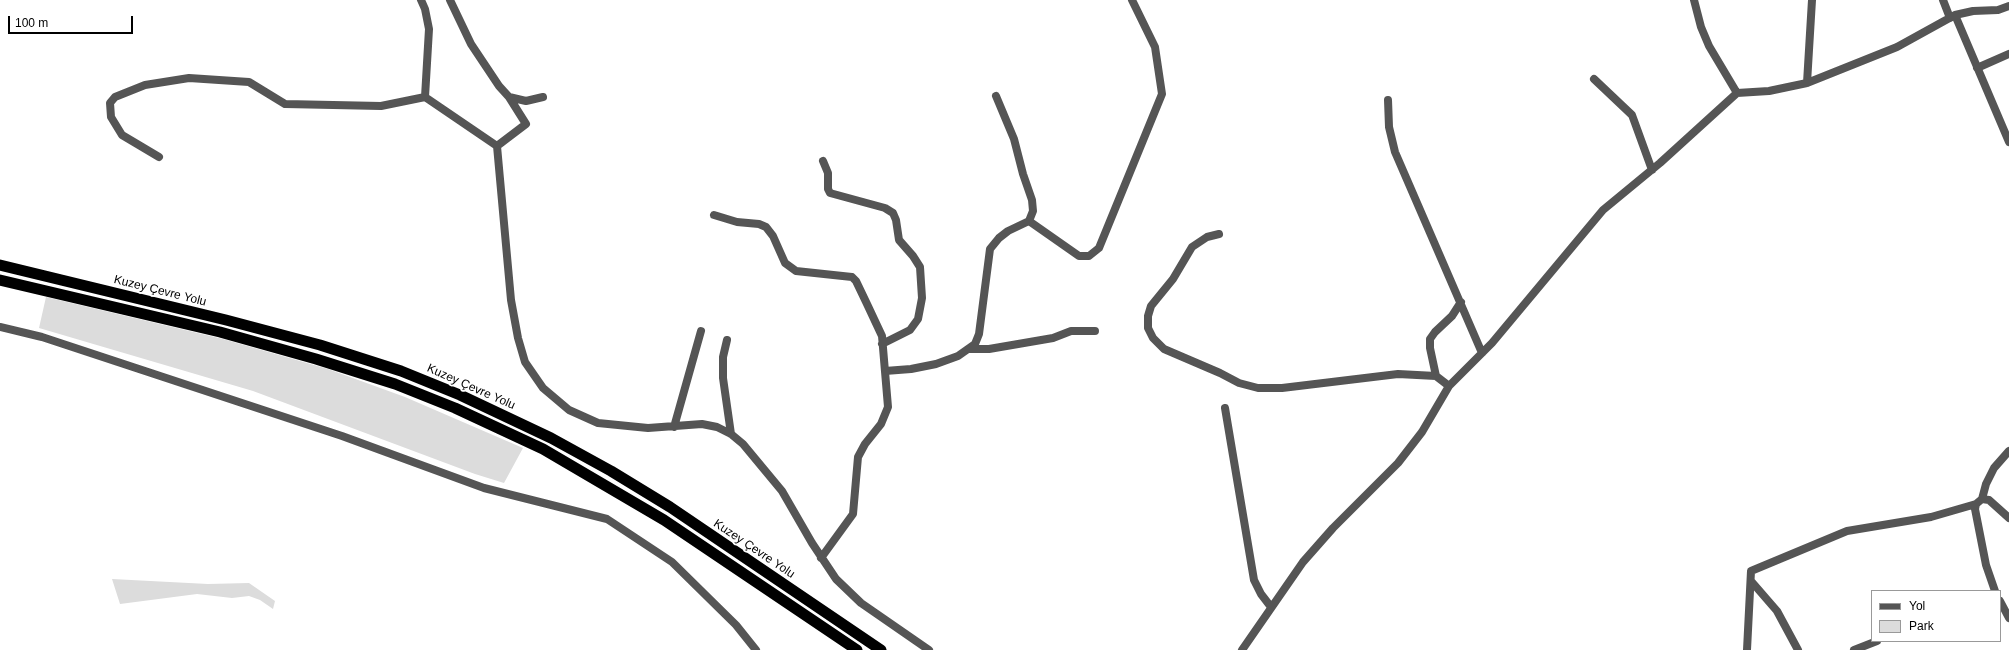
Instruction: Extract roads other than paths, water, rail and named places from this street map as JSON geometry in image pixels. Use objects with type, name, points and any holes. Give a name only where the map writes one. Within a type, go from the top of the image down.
[{"type":"highway","name":"Kuzey Çevre Yolu","points":[[0,265],[226,320],[320,345],[401,371],[460,395],[551,438],[670,507],[881,650]]},
{"type":"highway","points":[[0,280],[220,332],[316,359],[395,384],[455,408],[544,449],[650,511],[857,650]]},
{"type":"street","points":[[421,0],[425,8],[429,30],[425,97]]},
{"type":"street","points":[[450,0],[471,44],[499,86],[509,97],[526,124],[497,146]]},
{"type":"street","points":[[1029,221],[1079,256],[1089,256],[1099,248],[1162,94],[1155,47],[1132,0]]},
{"type":"street","points":[[1694,0],[1701,27],[1709,46],[1737,94]]},
{"type":"street","points":[[1807,83],[1812,0]]},
{"type":"street","points":[[1943,0],[1977,68],[2009,142]]},
{"type":"street","points":[[1242,650],[1290,580],[1318,544],[1385,477],[1413,445],[1432,417],[1449,386],[1482,353],[1603,210],[1652,170],[1737,94],[1769,91],[1807,83],[1897,47],[1952,16],[1973,11],[1998,10],[2009,6]]},
{"type":"street","points":[[1977,68],[2009,54]]},
{"type":"street","points":[[159,157],[122,135],[117,130],[110,111],[110,103],[115,97],[131,90],[160,81],[204,78],[249,82],[285,104],[381,106],[425,97],[497,146]]},
{"type":"street","points":[[1594,79],[1632,115],[1652,170]]},
{"type":"street","points":[[885,371],[911,369],[936,364],[958,356],[970,349],[975,344],[979,334],[990,249],[1003,234],[1029,221],[1033,211],[1032,200],[1023,174],[1014,139],[996,96]]},
{"type":"street","points":[[509,97],[526,101],[543,97]]},
{"type":"street","points":[[1388,100],[1389,127],[1395,152],[1482,353]]},
{"type":"street","points":[[497,146],[511,300],[519,346],[529,370],[543,388],[555,400],[569,410],[588,419],[606,424],[631,428],[674,427],[702,424],[717,427],[731,434],[743,444],[782,491],[821,558],[836,579],[861,603],[929,650]]},
{"type":"street","points":[[823,161],[828,173],[828,189],[830,193],[885,208],[894,213],[899,240],[914,256],[920,267],[922,298],[918,319],[910,330],[882,344]]},
{"type":"street","points":[[714,215],[737,222],[759,224],[766,227],[773,236],[785,263],[796,271],[852,278],[856,281],[868,304],[882,336],[888,407],[881,424],[865,444],[858,458],[853,514],[821,558]]},
{"type":"street","points":[[1219,234],[1201,239],[1192,247],[1173,279],[1151,306],[1148,316],[1148,328],[1156,342],[1164,349],[1239,383],[1268,389],[1398,374],[1436,376],[1449,386]]},
{"type":"street","points":[[1436,376],[1430,348],[1430,339],[1452,316],[1461,302]]},
{"type":"street","points":[[0,327],[42,337],[342,436],[484,488],[607,519],[672,562],[736,625],[756,650]]},
{"type":"street","points":[[970,349],[989,349],[1053,338],[1074,330],[1094,331]]},
{"type":"street","points":[[674,427],[701,331]]},
{"type":"street","points":[[727,340],[724,357],[723,378],[731,434]]},
{"type":"street","points":[[1225,408],[1254,580],[1261,594],[1272,607]]},
{"type":"street","points":[[1995,590],[1986,565],[1975,509],[1994,468],[2009,451]]},
{"type":"street","points":[[1747,650],[1751,572],[1847,532],[1931,517],[1979,501],[1989,500],[2009,518]]},
{"type":"street","points":[[1751,582],[1777,611],[1798,650]]},
{"type":"street","points":[[2001,603],[2009,618]]},
{"type":"street","points":[[1854,650],[1874,642]]}]
